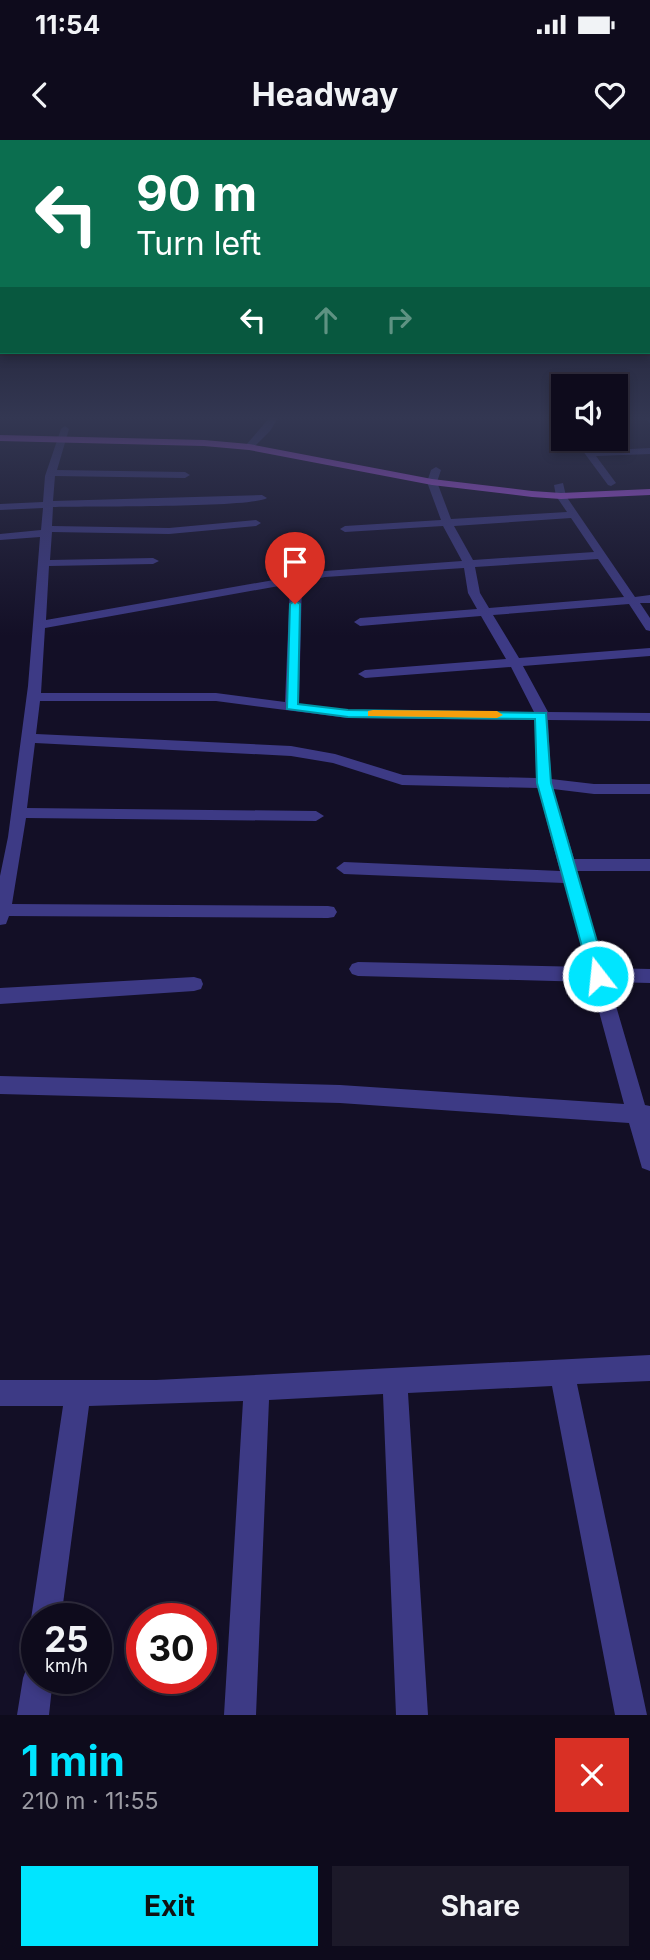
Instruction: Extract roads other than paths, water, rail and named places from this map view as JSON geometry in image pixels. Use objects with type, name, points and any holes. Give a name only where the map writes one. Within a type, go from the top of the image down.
[{"type":"main road","points":[[556,490],[650,492]]},
{"type":"main road","points":[[557,490],[564,490]]},
{"type":"street","points":[[50,490],[33,697],[19,813],[1,914],[328,912]]},
{"type":"street","points":[[439,490],[447,523],[469,562],[474,593],[541,708],[544,783],[598,976],[644,1115],[650,1161]]},
{"type":"street","points":[[560,490],[650,627]]},
{"type":"street","points":[[0,507],[217,502],[262,498]]},
{"type":"street","points":[[345,528],[575,515]]},
{"type":"street","points":[[0,537],[47,531],[169,531],[256,523]]},
{"type":"street","points":[[40,625],[337,573],[602,555]]},
{"type":"street","points":[[45,563],[153,561]]},
{"type":"street","points":[[292,706],[296,579]]},
{"type":"street","points":[[360,622],[650,599]]},
{"type":"street","points":[[365,674],[650,652]]},
{"type":"street","points":[[33,697],[216,697],[348,714],[650,717]]},
{"type":"street","points":[[28,738],[291,751],[335,759],[402,780],[544,783],[594,789],[650,789]]},
{"type":"street","points":[[19,813],[316,816]]},
{"type":"street","points":[[344,868],[569,871],[650,865]]},
{"type":"street","points":[[358,969],[650,976]]},
{"type":"street","points":[[0,996],[194,984]]},
{"type":"street","points":[[0,1085],[341,1094],[644,1115]]},
{"type":"street","points":[[0,1393],[78,1394],[257,1388],[650,1368]]},
{"type":"street","points":[[562,1371],[631,1715]]},
{"type":"street","points":[[395,1380],[412,1715]]},
{"type":"street","points":[[240,1715],[257,1388]]},
{"type":"street","points":[[48,1603],[78,1394]]},
{"type":"street","points":[[33,1715],[36,1694]]}]
